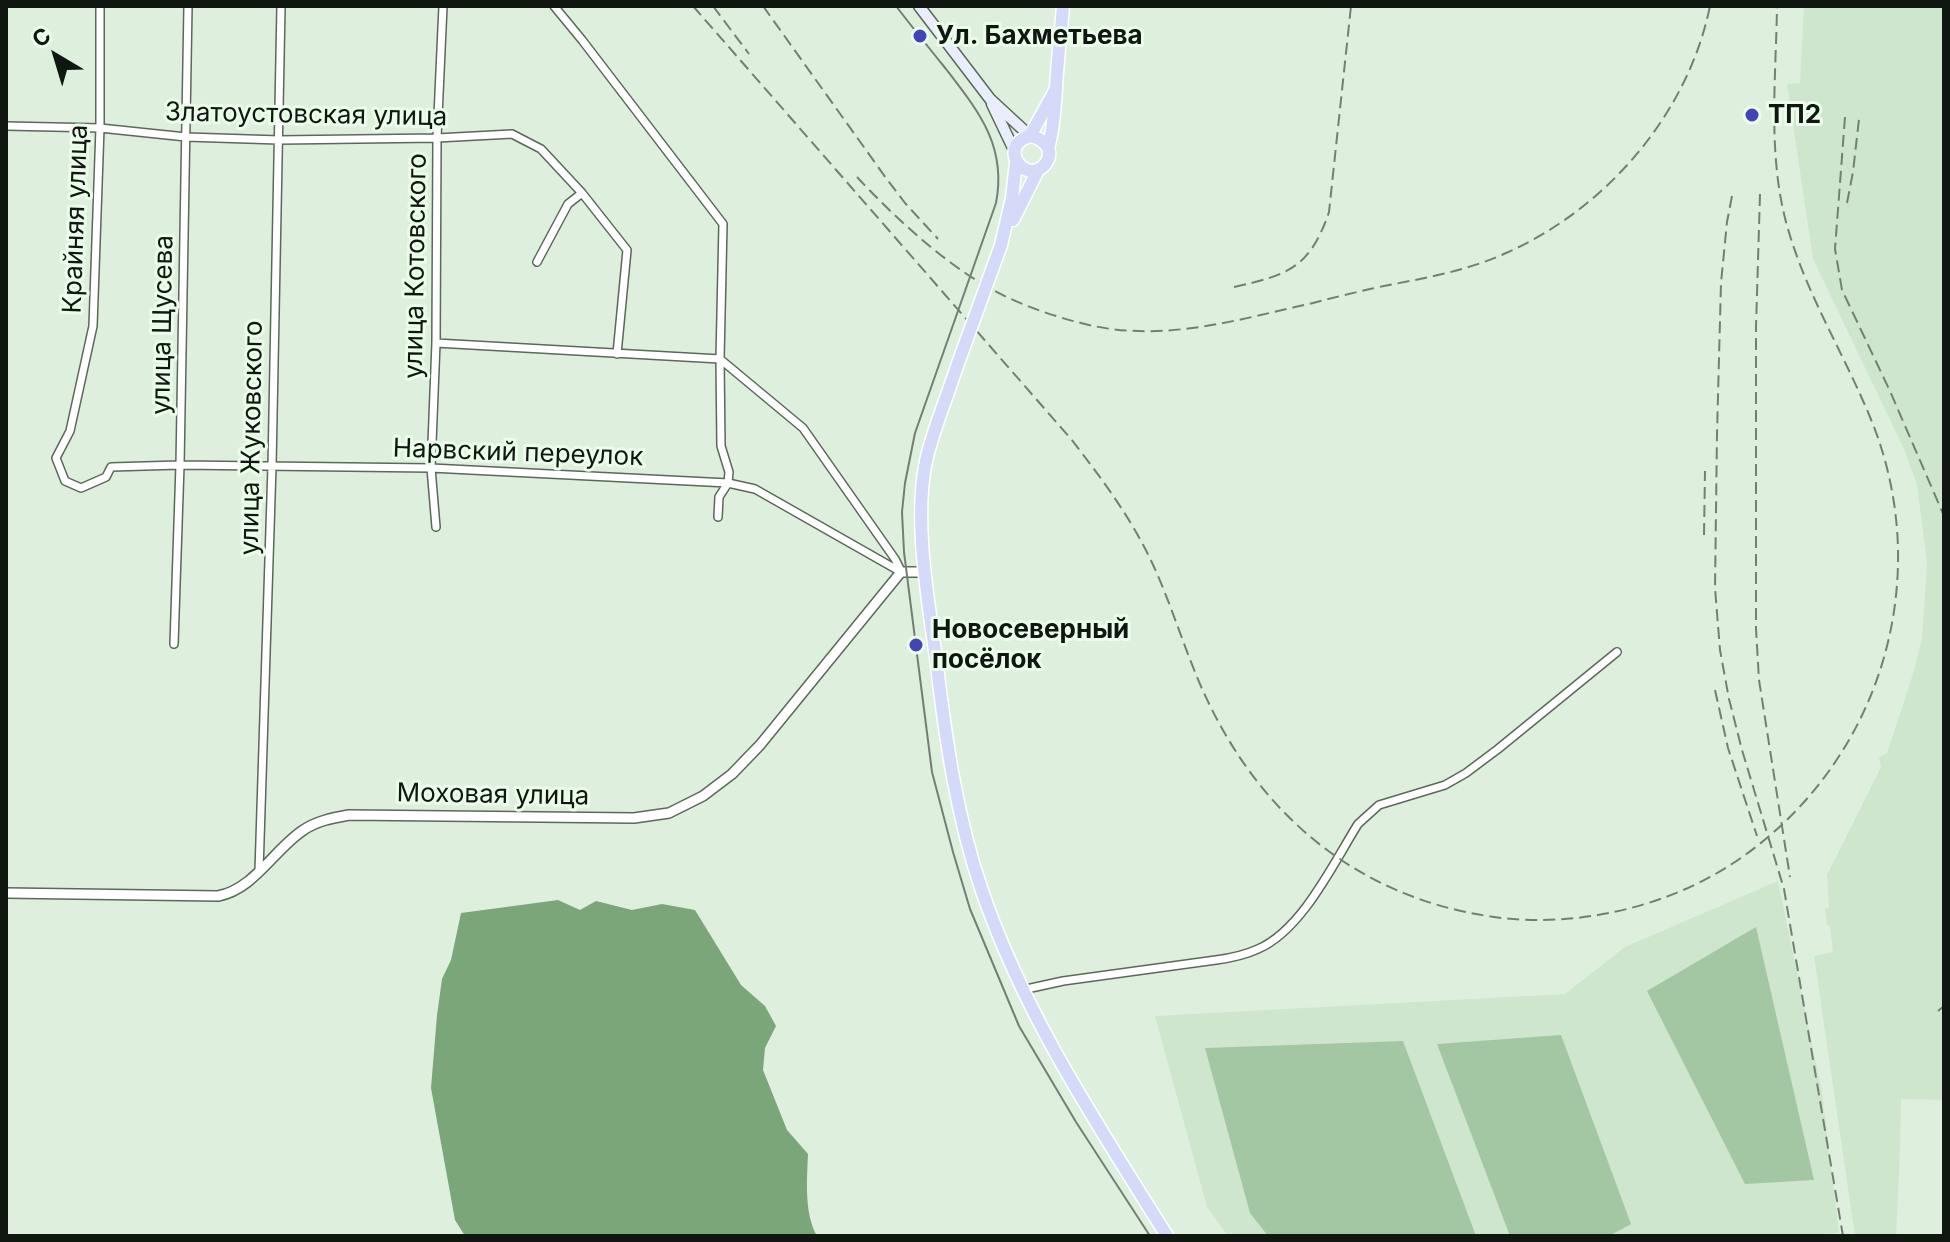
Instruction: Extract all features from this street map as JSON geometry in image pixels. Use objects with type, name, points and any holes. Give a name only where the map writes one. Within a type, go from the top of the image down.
[{"type":"main road","points":[[919,6],[990,99],[1030,136]]},
{"type":"main road","points":[[1063,6],[1049,157],[1038,170],[1001,245],[926,462],[921,510],[925,572],[944,731],[959,811],[982,891],[1022,990],[1058,1060],[1167,1236]]},
{"type":"main road","points":[[1030,136],[1056,89]]},
{"type":"main road","points":[[990,99],[1022,168],[1038,170]]},
{"type":"main road","points":[[1001,245],[1012,198],[1018,143],[1023,138],[1038,137],[1048,148]]},
{"type":"street","name":"Крайняя улица","points":[[100,6],[100,128],[93,326],[70,431],[56,458],[65,481],[81,488],[106,477],[111,467]]},
{"type":"street","name":"улица Щусева","points":[[174,644],[188,6]]},
{"type":"street","name":"улица Жуковского","points":[[259,871],[272,466],[281,6]]},
{"type":"street","name":"улица Котовского","points":[[436,527],[431,468],[436,343],[437,138],[443,6]]},
{"type":"street","points":[[554,6],[723,224],[721,446],[728,463],[728,483],[719,497],[718,517]]},
{"type":"street","name":"Златоустовская улица","points":[[6,126],[100,128],[186,137],[279,140],[512,134],[541,149],[582,193],[627,250],[617,354]]},
{"type":"street","points":[[537,262],[568,204],[582,193]]},
{"type":"street","points":[[436,343],[720,359],[803,428],[901,572],[925,572]]},
{"type":"street","name":"Нарвский переулок","points":[[111,467],[431,468],[728,483],[755,489],[901,572]]},
{"type":"street","name":"Моховая улица","points":[[6,893],[218,896],[232,893],[246,884],[303,831],[323,820],[349,815],[634,818],[669,813],[703,796],[732,774],[760,745],[901,572]]},
{"type":"street","points":[[1022,990],[1063,981],[1240,956],[1260,949],[1294,923],[1358,824],[1369,813],[1379,805],[1445,785],[1466,773],[1617,652]]},
{"type":"shaded area","points":[[1804,6],[1944,6],[1944,1100],[1901,1099],[1896,1236],[1855,1236],[1814,956],[1833,952],[1825,909],[1829,908],[1827,875],[1881,767],[1879,757],[1887,753],[1913,674],[1922,639],[1927,563],[1917,484],[1904,449],[1813,259],[1787,84],[1800,83]]},
{"type":"shaded area","points":[[1778,881],[1822,1092],[1839,1233],[1792,1236],[1228,1236],[1207,1207],[1155,1016],[1565,994],[1625,947]]},
{"type":"shaded area","points":[[558,900],[580,910],[596,901],[632,910],[662,904],[695,910],[741,985],[765,1006],[776,1026],[765,1048],[763,1070],[787,1130],[808,1154],[808,1207],[817,1236],[465,1236],[455,1220],[431,1088],[442,979],[451,960],[461,913]]},
{"type":"shaded area","points":[[1756,927],[1814,1180],[1745,1184],[1647,991]]},
{"type":"shaded area","points":[[1561,1035],[1631,1224],[1609,1236],[1510,1236],[1437,1044]]},
{"type":"shaded area","points":[[1403,1041],[1476,1236],[1268,1236],[1250,1213],[1205,1048]]},
{"type":"tram line","points":[[896,6],[979,115],[994,147],[998,183],[996,203],[915,433],[905,483],[902,512],[904,552],[932,772],[970,909],[1019,1026],[1076,1122],[1150,1236]]},
{"type":"railway","points":[[693,6],[1099,475],[1149,555],[1219,724],[1246,767],[1277,805],[1312,838],[1351,867],[1395,889],[1442,906],[1525,920],[1588,917],[1650,903],[1680,892],[1735,862],[1771,835],[1830,770],[1872,693],[1886,651],[1895,608],[1898,563],[1892,488],[1877,434],[1805,277],[1781,202],[1774,118],[1777,6]]},
{"type":"railway","points":[[713,6],[749,54]]},
{"type":"railway","points":[[763,6],[886,178],[938,239]]},
{"type":"railway","points":[[1234,287],[1269,278],[1295,266],[1314,246],[1322,231],[1329,212],[1351,6]]},
{"type":"railway","points":[[857,177],[901,221],[952,264],[997,292],[1032,308],[1110,329],[1169,330],[1227,322],[1461,269],[1506,253],[1543,234],[1609,184],[1637,154],[1662,120],[1683,84],[1699,46],[1710,6]]},
{"type":"railway","points":[[1845,117],[1835,249],[1842,290],[1944,516]]},
{"type":"railway","points":[[1847,203],[1859,119]]},
{"type":"railway","points":[[1760,194],[1756,327],[1756,629],[1759,680],[1790,877]]},
{"type":"railway","points":[[1732,196],[1721,283],[1717,434],[1715,588],[1720,650],[1742,750],[1784,889],[1843,1236]]},
{"type":"railway","points":[[1704,535],[1705,471]]},
{"type":"railway","points":[[1715,690],[1728,748],[1757,836]]},
{"type":"railway","points":[[1938,1011],[1944,1006]]},
{"type":"place","name":"Ул. Бахметьева","points":[[920,36]]},
{"type":"place","name":"ТП2","points":[[1752,115]]},
{"type":"place","name":"Новосеверный посёлок","points":[[916,645]]}]
